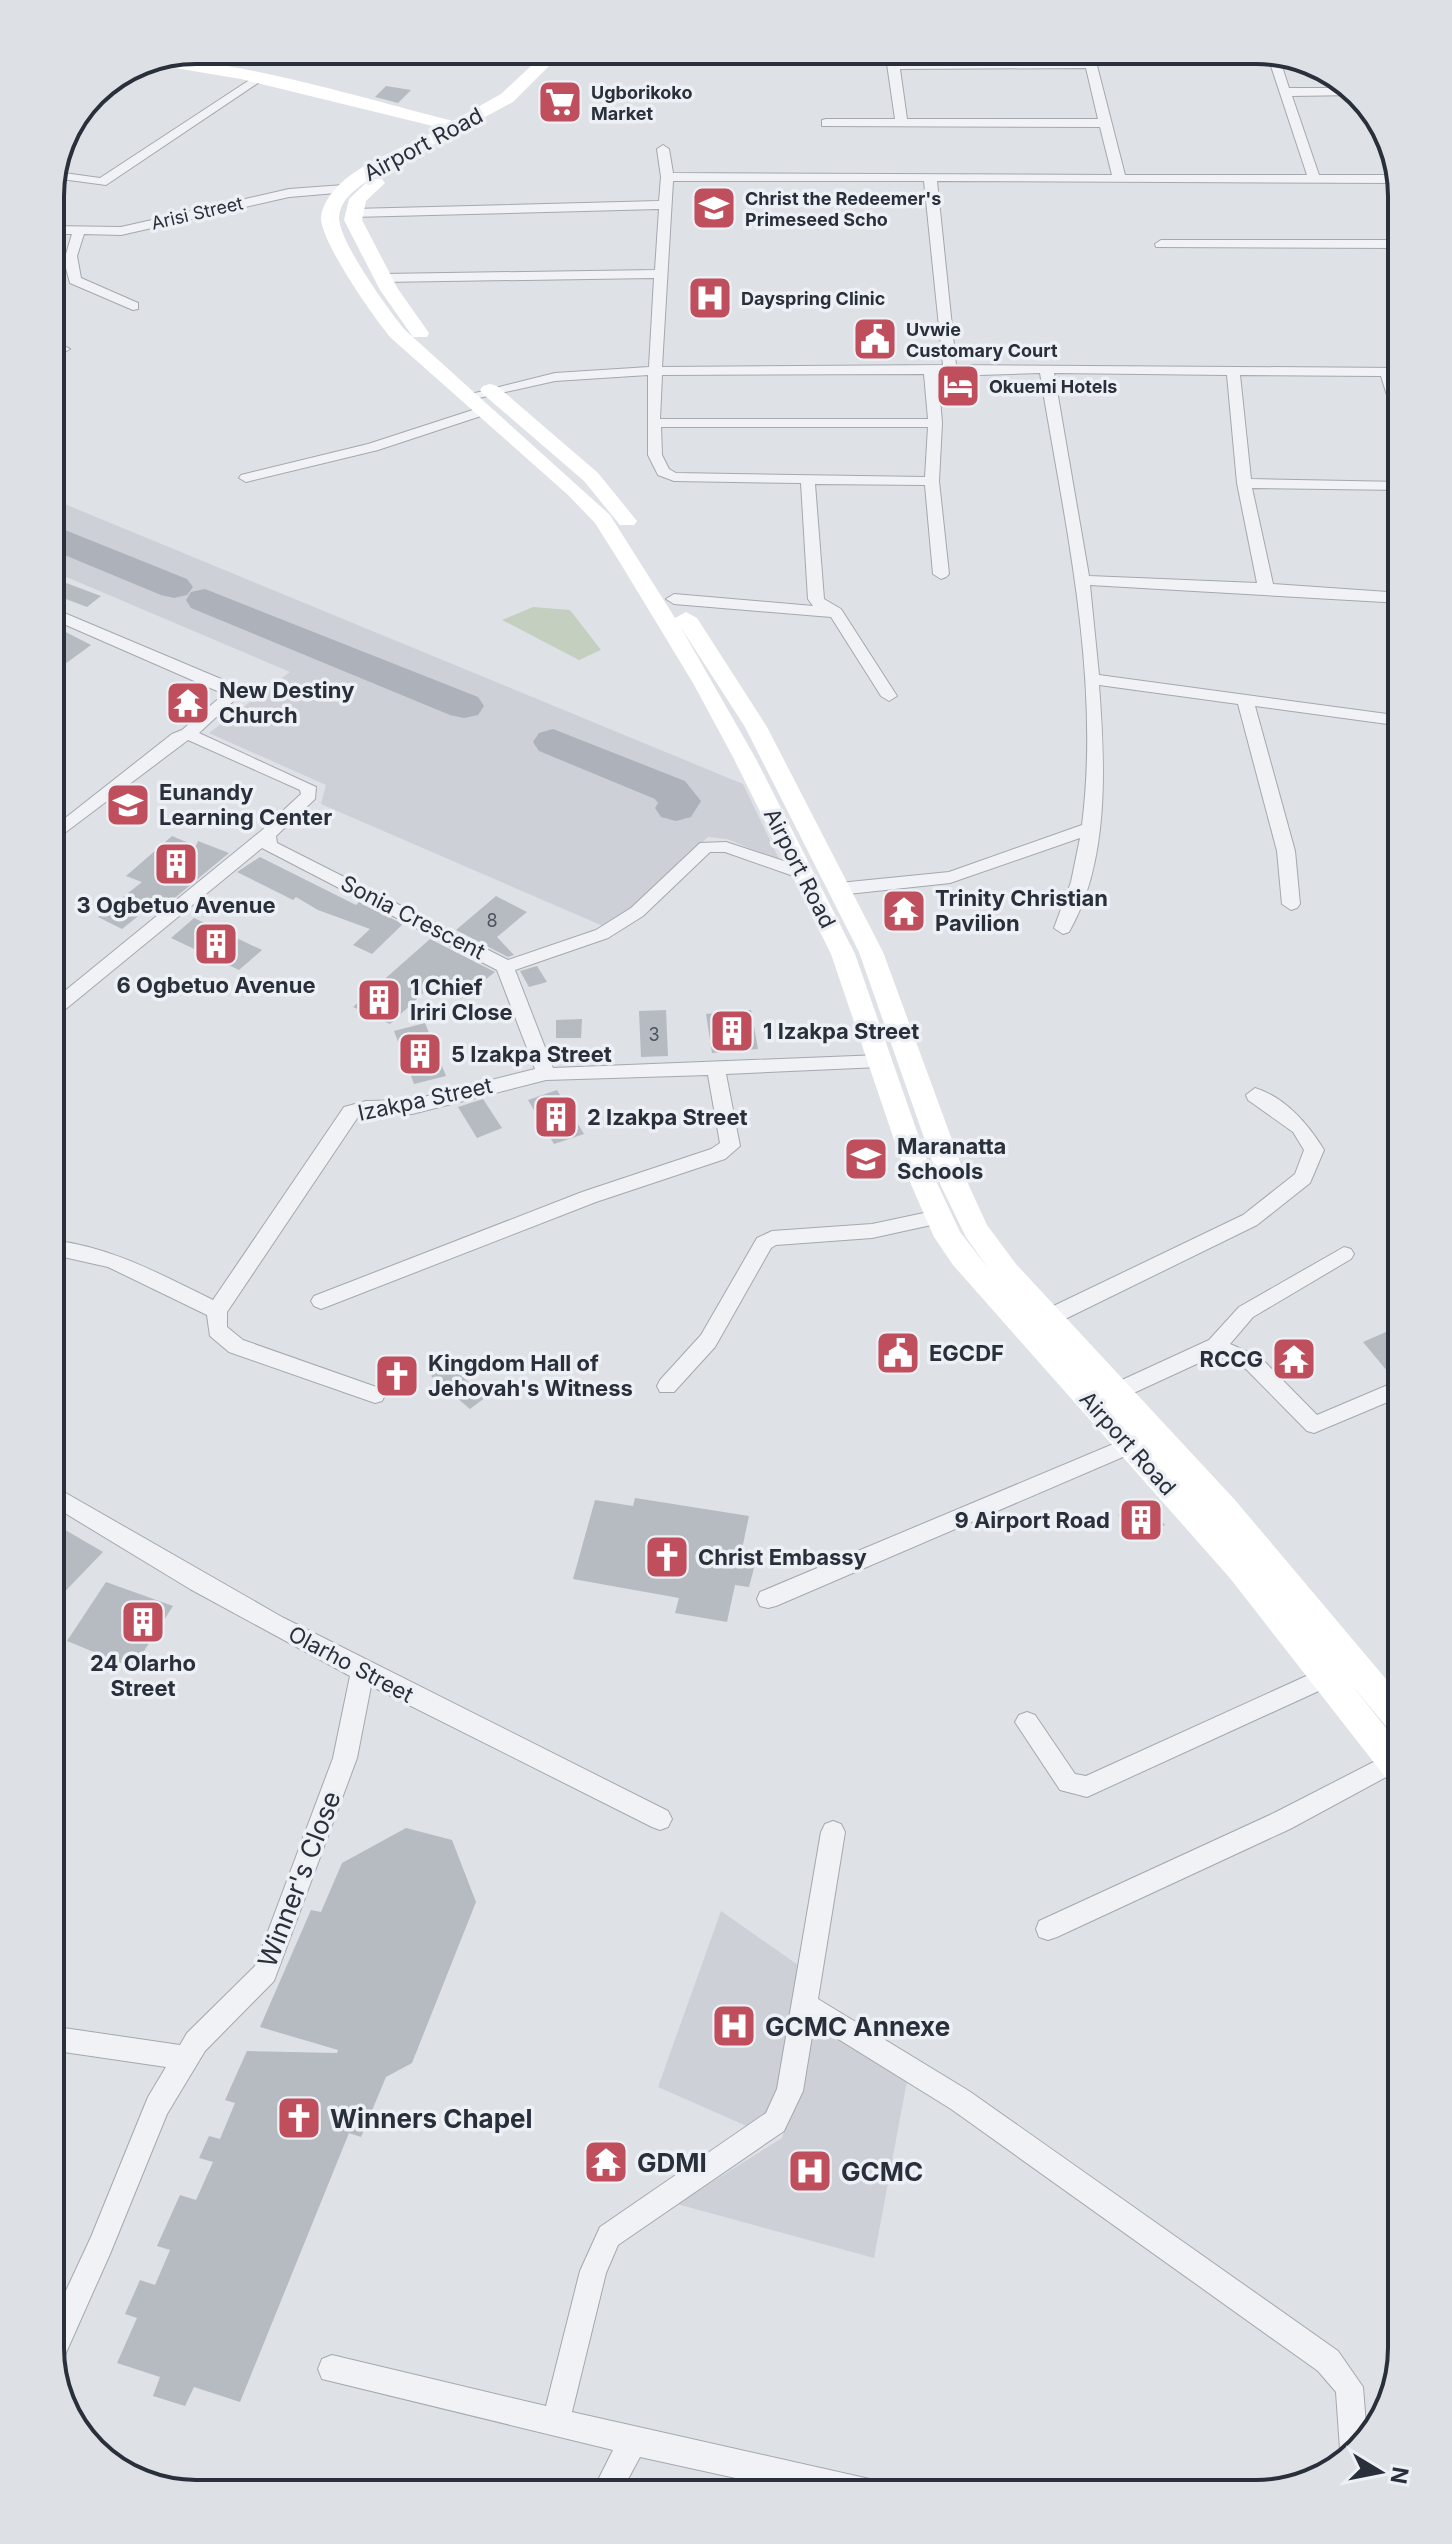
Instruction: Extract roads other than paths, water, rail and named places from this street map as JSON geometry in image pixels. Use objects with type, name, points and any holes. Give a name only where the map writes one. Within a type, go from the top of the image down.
[{"type":"main road","name":"Airport Road","points":[[542,64],[507,98],[378,166],[344,189],[334,204],[330,218],[334,234],[377,309],[398,334],[481,399],[591,477],[625,518],[674,599],[843,954],[916,1166],[938,1217],[963,1258],[1240,1568],[1388,1709]]},
{"type":"main road","name":"Airport Road","points":[[560,64],[513,109],[385,177],[358,199],[353,213],[359,237],[419,333],[603,519],[714,680],[756,727],[871,952],[955,1186],[976,1230],[1006,1271],[1224,1509],[1311,1635],[1326,1677],[1388,1755]]},
{"type":"main road","points":[[181,66],[258,79],[456,127]]},
{"type":"street","points":[[902,123],[893,66],[1025,64]]},
{"type":"street","points":[[1011,65],[1091,65],[1119,177]]},
{"type":"street","points":[[1276,66],[1314,178]]},
{"type":"street","points":[[66,177],[102,182],[258,79]]},
{"type":"street","points":[[1285,92],[1337,92]]},
{"type":"street","points":[[826,123],[1106,123]]},
{"type":"street","points":[[663,149],[667,177],[654,423],[655,455],[663,472],[674,477],[932,481]]},
{"type":"street","points":[[667,177],[1387,179]]},
{"type":"street","points":[[930,177],[950,372]]},
{"type":"street","name":"Arisi Street","points":[[64,231],[121,231],[289,193],[344,189]]},
{"type":"street","points":[[353,213],[665,205]]},
{"type":"street","points":[[79,232],[70,254],[70,269],[75,280],[133,306]]},
{"type":"street","points":[[1161,244],[1388,244]]},
{"type":"street","points":[[382,278],[661,274]]},
{"type":"street","points":[[1046,369],[1082,580],[1092,679],[1092,808],[1081,880],[1063,928]]},
{"type":"street","points":[[246,478],[373,447],[481,399],[555,377],[655,371],[950,372],[1046,369],[1388,372]]},
{"type":"street","points":[[1233,370],[1244,483],[1266,588]]},
{"type":"street","points":[[931,371],[935,423],[932,481],[941,574]]},
{"type":"street","points":[[654,423],[935,423]]},
{"type":"street","points":[[808,480],[816,599],[821,606],[836,612],[889,696]]},
{"type":"street","points":[[1244,483],[1388,486]]},
{"type":"street","points":[[1082,580],[1388,597]]},
{"type":"street","points":[[674,599],[836,612]]},
{"type":"street","points":[[64,618],[227,687],[233,694],[188,734],[178,738],[64,828]]},
{"type":"street","points":[[1092,679],[1388,719]]},
{"type":"street","points":[[1245,700],[1286,851],[1291,904]]},
{"type":"street","points":[[64,1002],[267,835],[309,795],[308,787],[188,734]]},
{"type":"street","points":[[839,889],[950,877],[980,869],[1089,828]]},
{"type":"street","name":"Sonia Crescent","points":[[267,835],[269,846],[495,959],[505,967],[546,1073]]},
{"type":"street","points":[[505,967],[602,934],[637,912],[706,847],[726,847],[802,873]]},
{"type":"street","name":"Izakpa Street","points":[[217,1311],[351,1112],[366,1108],[412,1107],[546,1073],[559,1075],[880,1061]]},
{"type":"street","points":[[321,1301],[589,1197],[718,1154],[730,1146],[730,1136],[716,1068]]},
{"type":"street","points":[[1050,1317],[1250,1220],[1303,1178],[1314,1150],[1300,1127],[1255,1095]]},
{"type":"street","points":[[667,1386],[708,1341],[764,1243],[772,1238],[872,1231],[938,1217]]},
{"type":"street","points":[[64,1248],[105,1256],[217,1311],[217,1330],[236,1346],[375,1395]]},
{"type":"street","points":[[1118,1391],[1216,1346],[1246,1312],[1344,1254]]},
{"type":"street","points":[[1216,1346],[1237,1353],[1253,1363],[1314,1425],[1388,1393]]},
{"type":"street","points":[[768,1599],[1130,1445]]},
{"type":"street","name":"Olarho Street","points":[[64,1502],[126,1542],[362,1672],[660,1819]]},
{"type":"street","name":"Winner's Close","points":[[64,2326],[101,2245],[157,2106],[196,2042],[265,1973],[345,1758],[362,1672]]},
{"type":"street","points":[[1027,1722],[1068,1783],[1087,1787],[1326,1677]]},
{"type":"street","points":[[1048,1929],[1388,1773]]},
{"type":"street","points":[[556,2422],[593,2271],[609,2236],[775,2122],[790,2091],[833,1832]]},
{"type":"street","points":[[805,2005],[960,2100],[1328,2361],[1349,2387],[1353,2432]]},
{"type":"street","points":[[64,2040],[186,2058]]},
{"type":"street","points":[[332,2369],[810,2480]]},
{"type":"street","points":[[612,2480],[633,2441]]},
{"type":"place","name":"Ugborikoko Market","points":[[560,102]]},
{"type":"place","name":"Christ the Redeemer's Primeseed Scho","points":[[714,208]]},
{"type":"place","name":"Dayspring Clinic","points":[[710,298]]},
{"type":"place","name":"Uvwie Customary Court","points":[[875,339]]},
{"type":"place","name":"Okuemi Hotels","points":[[958,386]]},
{"type":"place","name":"New Destiny Church","points":[[188,703]]},
{"type":"place","name":"Eunandy Learning Center","points":[[128,805]]},
{"type":"place","name":"3 Ogbetuo Avenue","points":[[176,864]]},
{"type":"place","name":"Trinity Christian Pavilion","points":[[904,911]]},
{"type":"place","name":"6 Ogbetuo Avenue","points":[[216,944]]},
{"type":"place","name":"1 Chief Iriri Close","points":[[379,1000]]},
{"type":"place","name":"1 Izakpa Street","points":[[732,1031]]},
{"type":"place","name":"5 Izakpa Street","points":[[420,1054]]},
{"type":"place","name":"2 Izakpa Street","points":[[556,1117]]},
{"type":"place","name":"Maranatta Schools","points":[[866,1159]]},
{"type":"place","name":"EGCDF","points":[[898,1353]]},
{"type":"place","name":"RCCG","points":[[1294,1359]]},
{"type":"place","name":"Kingdom Hall of Jehovah's Witness","points":[[397,1376]]},
{"type":"place","name":"9 Airport Road","points":[[1141,1520]]},
{"type":"place","name":"Christ Embassy","points":[[667,1557]]},
{"type":"place","name":"24 Olarho Street","points":[[143,1622]]},
{"type":"place","name":"GCMC Annexe","points":[[734,2026]]},
{"type":"place","name":"Winners Chapel","points":[[299,2118]]},
{"type":"place","name":"GDMI","points":[[606,2162]]},
{"type":"place","name":"GCMC","points":[[810,2171]]}]
